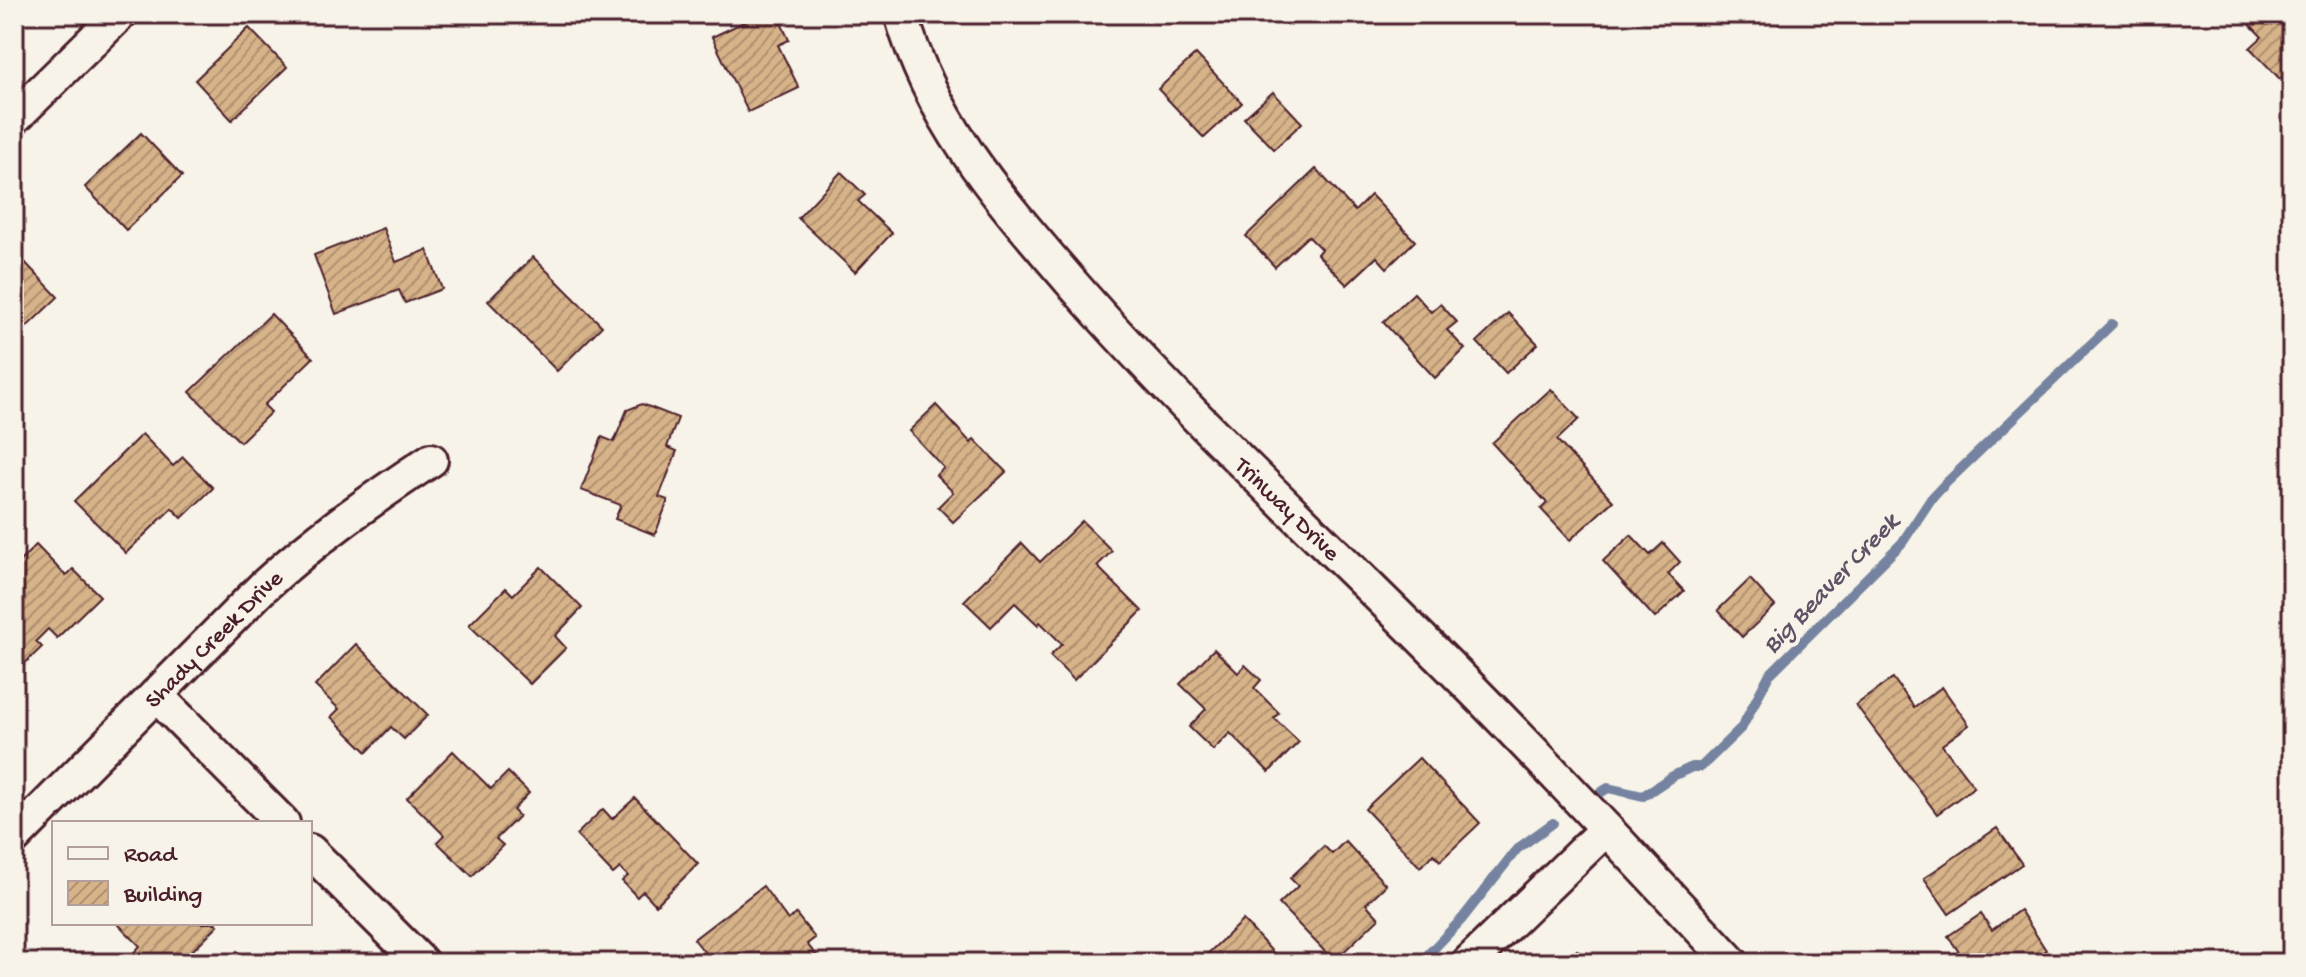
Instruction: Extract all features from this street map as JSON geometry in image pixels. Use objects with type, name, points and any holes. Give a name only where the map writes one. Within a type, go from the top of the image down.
[{"type":"street","points":[[14,118],[120,14]]},
{"type":"street","name":"Trinway Drive","points":[[901,14],[915,56],[954,135],[978,172],[1038,244],[1187,410],[1429,646],[1732,963]]},
{"type":"street","name":"Shady Creek Drive","points":[[14,838],[300,553],[431,460]]},
{"type":"street","points":[[156,695],[281,821]]},
{"type":"street","points":[[1468,963],[1606,829]]},
{"type":"street","points":[[312,853],[422,963]]},
{"type":"building","points":[[761,14],[777,14],[789,40],[778,45],[799,88],[748,112],[712,37]]},
{"type":"building","points":[[2240,14],[2292,14],[2292,68],[2280,79],[2250,48],[2262,37]]},
{"type":"building","points":[[249,28],[287,67],[232,120],[195,80]]},
{"type":"building","points":[[1196,54],[1242,103],[1204,138],[1158,89]]},
{"type":"building","points":[[1273,92],[1302,123],[1274,149],[1244,118]]},
{"type":"building","points":[[141,133],[182,176],[126,230],[85,187]]},
{"type":"building","points":[[1316,169],[1355,211],[1371,195],[1415,241],[1387,268],[1377,257],[1347,285],[1317,254],[1321,249],[1308,236],[1275,267],[1246,236]]},
{"type":"building","points":[[841,172],[865,195],[858,201],[892,233],[855,272],[798,218]]},
{"type":"building","points":[[383,228],[396,262],[427,250],[442,289],[405,303],[399,290],[336,314],[314,255]]},
{"type":"building","points":[[19,256],[58,297],[14,339],[14,261]]},
{"type":"building","points":[[533,257],[602,326],[557,371],[488,301]]},
{"type":"building","points":[[1414,293],[1431,312],[1440,304],[1457,322],[1447,330],[1465,349],[1435,378],[1383,322]]},
{"type":"building","points":[[1508,313],[1538,344],[1506,373],[1477,342]]},
{"type":"building","points":[[271,314],[313,358],[264,405],[271,412],[240,442],[190,392]]},
{"type":"building","points":[[1551,389],[1579,419],[1557,440],[1613,501],[1570,540],[1541,509],[1547,503],[1492,443]]},
{"type":"building","points":[[642,404],[678,418],[667,447],[677,451],[659,497],[668,500],[655,535],[615,519],[621,505],[581,490],[602,437],[614,442],[627,410]]},
{"type":"building","points":[[936,405],[971,443],[974,439],[1006,472],[953,522],[938,507],[953,492],[936,475],[944,468],[909,431]]},
{"type":"building","points":[[142,434],[173,466],[183,457],[213,488],[182,518],[172,508],[126,553],[74,501]]},
{"type":"building","points":[[1082,521],[1112,551],[1097,566],[1142,611],[1074,680],[1050,656],[1062,644],[1015,603],[991,627],[964,601],[1022,543],[1040,562]]},
{"type":"building","points":[[1631,535],[1650,555],[1663,543],[1680,562],[1668,574],[1684,591],[1655,618],[1603,561]]},
{"type":"building","points":[[36,545],[66,576],[73,569],[100,596],[57,638],[48,629],[36,641],[42,647],[21,667],[14,660],[14,567]]},
{"type":"building","points":[[541,567],[582,608],[555,636],[566,648],[530,684],[469,625],[506,588],[513,595]]},
{"type":"building","points":[[1750,579],[1775,606],[1742,637],[1718,610]]},
{"type":"building","points":[[356,644],[428,715],[404,739],[391,727],[367,752],[331,717],[339,709],[315,686]]},
{"type":"building","points":[[1214,649],[1238,673],[1245,665],[1261,680],[1254,688],[1279,713],[1274,718],[1299,742],[1269,772],[1230,733],[1213,750],[1189,727],[1206,709],[1180,684]]},
{"type":"building","points":[[1893,678],[1914,707],[1942,687],[1969,725],[1942,745],[1974,787],[1937,814],[1856,705]]},
{"type":"building","points":[[453,751],[491,789],[508,772],[529,793],[513,810],[519,816],[496,839],[503,845],[472,876],[437,842],[444,835],[407,798]]},
{"type":"building","points":[[1419,758],[1480,823],[1440,861],[1434,854],[1420,867],[1365,809]]},
{"type":"building","points":[[635,798],[698,864],[656,905],[643,891],[637,897],[622,881],[628,876],[620,868],[613,874],[576,835],[603,809],[612,819]]},
{"type":"building","points":[[1997,828],[2022,864],[1949,914],[1924,878]]},
{"type":"building","points":[[1345,841],[1386,885],[1366,904],[1379,918],[1334,961],[1279,904],[1298,886],[1290,878],[1324,846],[1332,854]]},
{"type":"building","points":[[763,886],[788,920],[796,914],[815,938],[807,944],[820,960],[816,963],[747,963],[740,953],[727,963],[713,963],[694,939]]},
{"type":"building","points":[[2020,910],[2046,950],[2027,963],[2020,959],[2014,963],[1977,963],[1970,953],[1963,958],[1948,936],[1981,914],[1992,930]]},
{"type":"building","points":[[1243,920],[1278,958],[1273,963],[1198,963]]},
{"type":"building","points":[[119,925],[218,925],[180,963],[124,963],[140,946]]},
{"type":"building","points":[[1577,950],[1590,963],[1564,963]]},
{"type":"building","points":[[237,951],[249,963],[226,963]]},
{"type":"building","points":[[285,955],[293,963],[277,963]]},
{"type":"waterway","name":"Big Beaver Creek","points":[[1600,793],[1608,788],[1643,796],[1673,776],[1692,767],[1701,767],[1742,727],[1769,675],[1902,543],[1931,499],[2112,324]]},
{"type":"waterway","name":"Big Beaver Creek","points":[[1420,963],[1462,919],[1517,849],[1553,823]]}]
